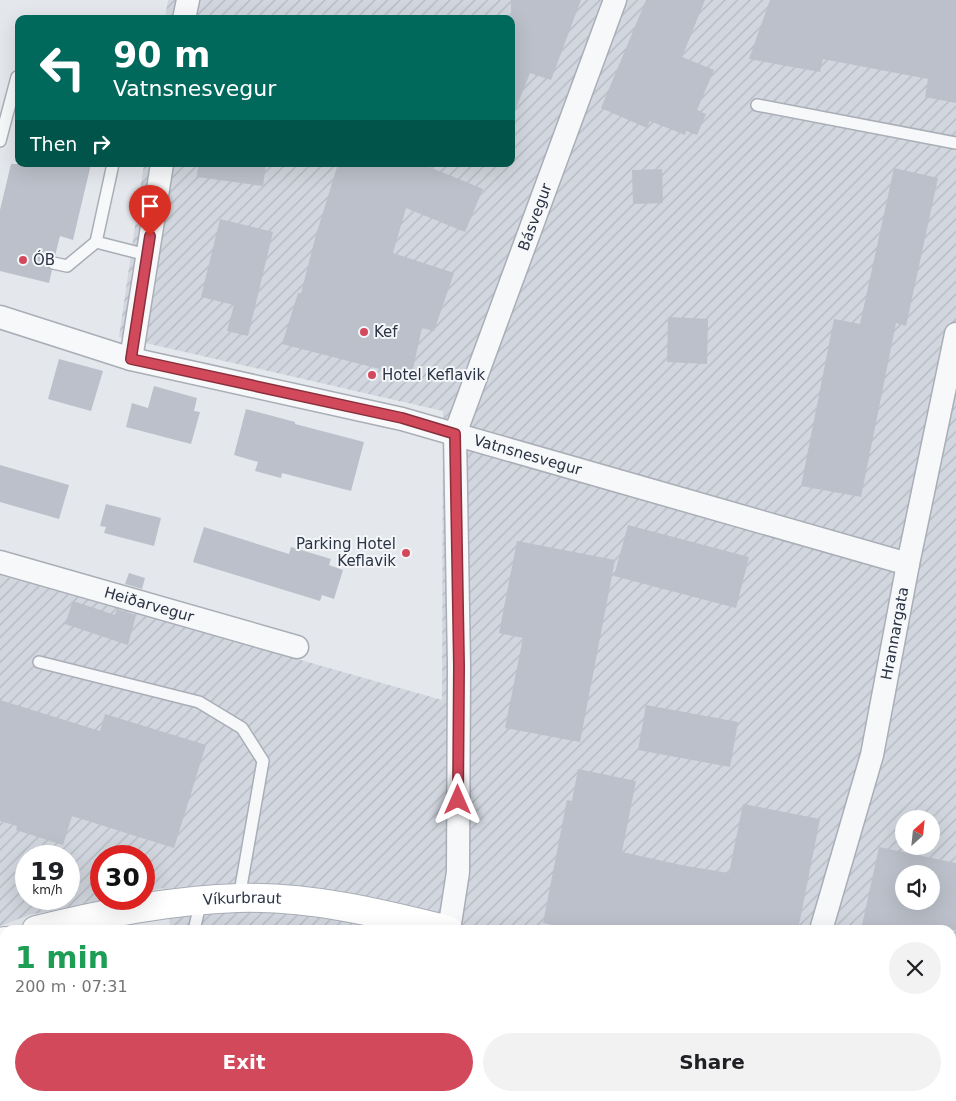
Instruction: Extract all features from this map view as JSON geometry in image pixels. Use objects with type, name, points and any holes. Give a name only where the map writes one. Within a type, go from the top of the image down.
[{"type":"street","points":[[185,15],[188,0]]},
{"type":"street","name":"Básvegur","points":[[455,434],[616,0]]},
{"type":"street","points":[[131,359],[162,167]]},
{"type":"street","name":"Vatnsnesvegur","points":[[0,317],[131,359],[402,418],[908,564]]},
{"type":"street","name":"Hrannargata","points":[[822,925],[872,754],[908,564],[956,334]]},
{"type":"street","points":[[449,925],[458,872],[459,666],[455,434]]},
{"type":"street","name":"Heiðarvegur","points":[[0,562],[297,647]]},
{"type":"street","name":"Víkurbraut","points":[[57,925],[99,915],[162,904],[239,898],[288,900],[369,911],[427,925]]},
{"type":"lane","points":[[0,141],[15,85]]},
{"type":"lane","points":[[757,105],[956,143]]},
{"type":"lane","points":[[53,263],[67,266],[96,242],[112,167]]},
{"type":"lane","points":[[96,242],[148,255]]},
{"type":"lane","points":[[39,662],[199,702],[242,728],[263,761],[239,898]]},
{"type":"lane","points":[[195,925],[201,901]]},
{"type":"shaded area","points":[[168,0],[956,0],[956,925],[170,925],[163,888],[155,890],[155,845],[90,845],[90,903],[80,905],[80,845],[15,845],[15,910],[55,910],[29,915],[0,925],[0,575],[442,700],[443,411],[119,337],[144,167],[515,167],[515,15],[166,15]]},
{"type":"building","points":[[511,0],[581,0],[551,80],[530,73],[515,110],[515,15],[511,15]]},
{"type":"building","points":[[646,0],[705,0],[682,57],[714,70],[697,110],[706,114],[697,135],[686,131],[685,135],[650,121],[647,128],[601,108]]},
{"type":"building","points":[[770,0],[956,0],[956,103],[925,97],[928,79],[823,59],[820,72],[749,59]]},
{"type":"building","points":[[11,164],[15,164],[15,167],[90,167],[73,240],[60,236],[55,256],[50,256],[46,261],[46,266],[52,270],[49,283],[0,271],[0,210]]},
{"type":"building","points":[[198,167],[266,167],[263,186],[197,177]]},
{"type":"building","points":[[337,167],[429,167],[483,189],[465,232],[406,208],[393,253],[454,273],[434,331],[422,328],[411,377],[282,344],[298,293],[301,293],[316,235]]},
{"type":"building","points":[[894,168],[938,178],[906,326],[896,323],[861,497],[801,486],[834,319],[860,324]]},
{"type":"building","points":[[662,169],[663,203],[633,204],[632,170]]},
{"type":"building","points":[[220,219],[273,232],[248,336],[227,331],[234,305],[201,297]]},
{"type":"building","points":[[668,317],[708,319],[707,364],[667,362]]},
{"type":"building","points":[[59,359],[103,371],[91,411],[48,399]]},
{"type":"building","points":[[154,386],[197,398],[194,411],[200,412],[191,444],[126,427],[132,403],[148,408]]},
{"type":"building","points":[[246,409],[364,442],[351,491],[282,473],[281,478],[255,471],[258,462],[234,455]]},
{"type":"building","points":[[0,465],[69,485],[59,519],[0,502]]},
{"type":"building","points":[[106,504],[161,518],[154,546],[104,533],[106,527],[100,526]]},
{"type":"building","points":[[628,525],[749,557],[736,608],[614,576]]},
{"type":"building","points":[[204,527],[289,554],[291,547],[331,559],[329,565],[343,570],[334,599],[322,595],[320,601],[193,562]]},
{"type":"building","points":[[517,541],[615,560],[580,742],[505,728],[523,638],[499,633]]},
{"type":"building","points":[[129,573],[145,578],[142,589],[125,584]]},
{"type":"building","points":[[73,601],[115,615],[117,609],[136,615],[128,645],[65,624]]},
{"type":"building","points":[[0,700],[100,731],[105,714],[206,745],[174,848],[72,816],[63,845],[16,830],[17,826],[0,821]]},
{"type":"building","points":[[646,705],[738,722],[730,767],[638,750]]},
{"type":"building","points":[[578,769],[636,781],[622,852],[729,873],[743,804],[820,819],[799,925],[553,925],[543,923],[567,800],[572,801]]},
{"type":"building","points":[[879,847],[895,850],[895,855],[918,855],[956,863],[956,925],[862,925]]},
{"type":"place","name":"ÓB","points":[[23,260]]},
{"type":"place","name":"Kef","points":[[364,332]]},
{"type":"place","name":"Hotel Keflavik","points":[[372,375]]},
{"type":"place","name":"Parking Hotel Keflavik","points":[[406,553]]},
{"type":"route","points":[[150,236],[131,359],[402,418],[455,434],[459,666],[458,800]]}]
